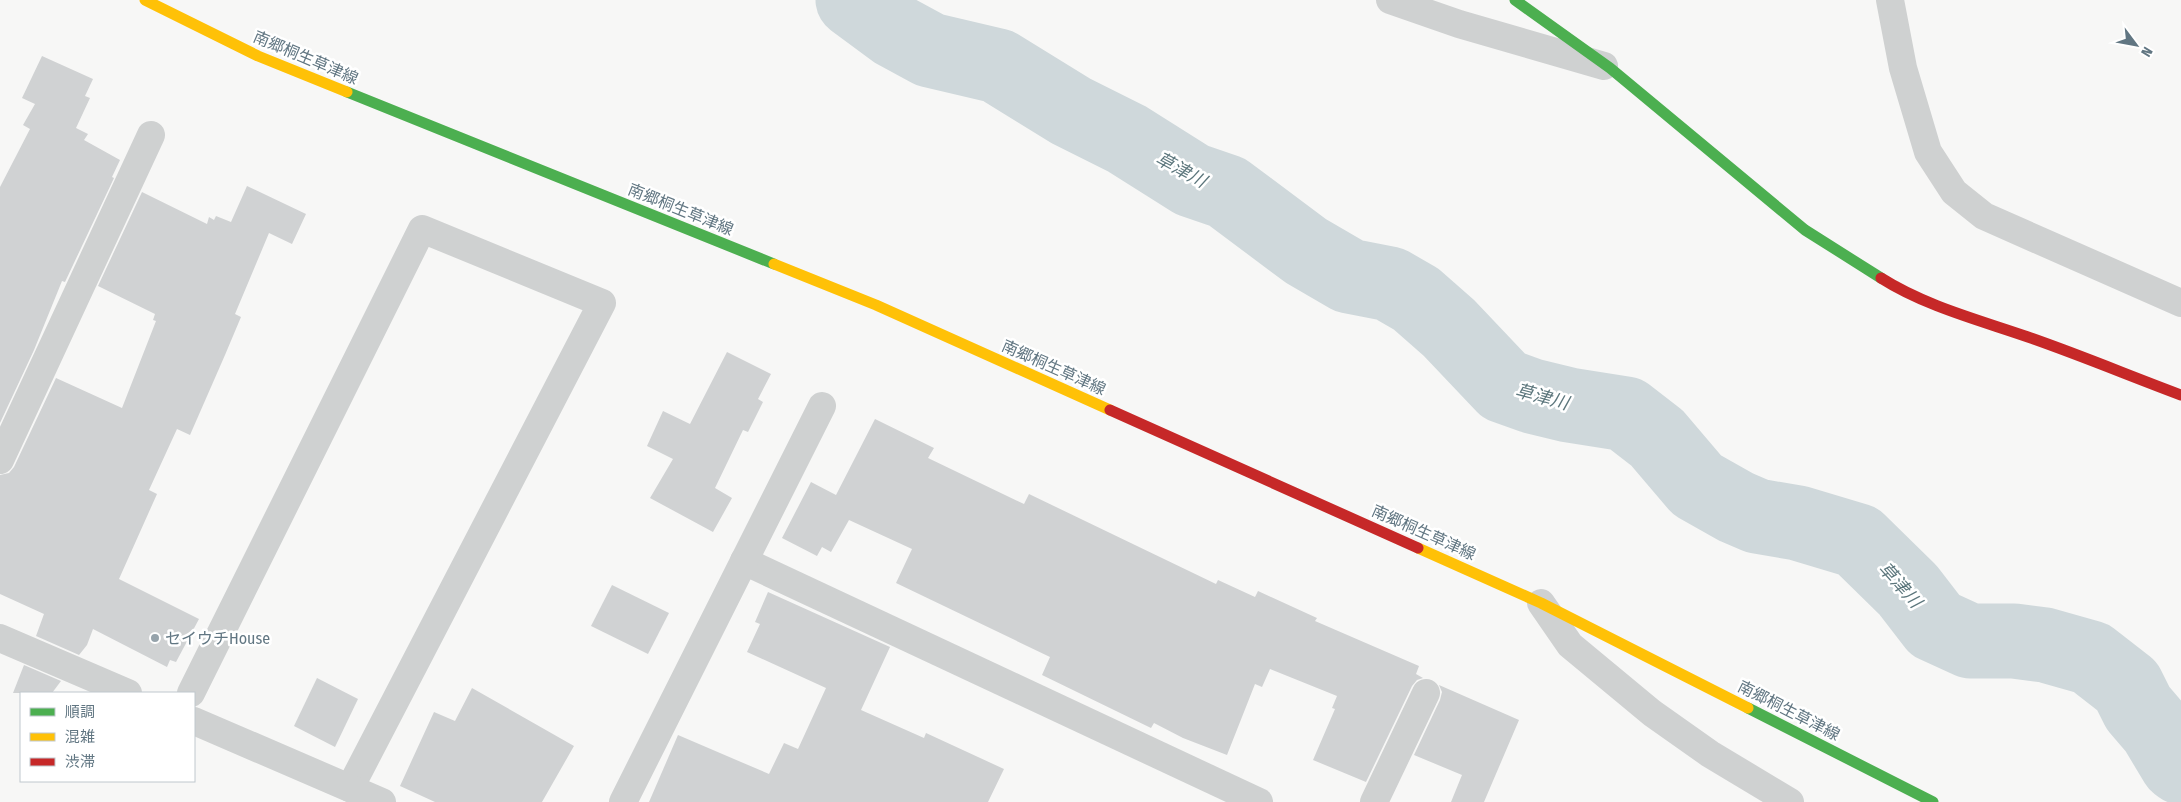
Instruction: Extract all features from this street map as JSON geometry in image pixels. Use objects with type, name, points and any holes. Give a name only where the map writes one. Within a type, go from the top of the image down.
[{"type":"main road","name":"南郷桐生草津線","points":[[145,0],[258,56],[876,305],[1541,603],[1933,802]]},
{"type":"main road","points":[[1514,0],[1610,68],[1805,230],[1896,288],[1959,314],[2042,342],[2181,395]]},
{"type":"street","points":[[1390,0],[1459,24],[1610,68]]},
{"type":"street","points":[[1890,0],[1903,68],[1928,152],[1954,192],[1984,216],[2181,303]]},
{"type":"street","points":[[0,460],[151,135]]},
{"type":"street","points":[[191,692],[422,229],[602,303],[350,788]]},
{"type":"street","points":[[622,802],[822,406]]},
{"type":"street","points":[[744,561],[1259,802]]},
{"type":"street","points":[[1541,603],[1570,645],[1652,713],[1710,754],[1790,802]]},
{"type":"street","points":[[0,638],[126,692]]},
{"type":"street","points":[[1374,802],[1426,693]]},
{"type":"street","points":[[195,721],[382,802]]},
{"type":"building","points":[[42,56],[93,79],[85,96],[90,98],[76,128],[88,134],[84,140],[120,160],[112,177],[114,178],[65,282],[62,281],[34,350],[0,423],[0,187],[30,129],[23,125],[35,104],[22,98]]},
{"type":"building","points":[[247,186],[306,214],[292,244],[269,233],[235,314],[241,317],[225,355],[190,435],[177,429],[149,490],[157,494],[119,579],[199,619],[176,662],[170,660],[167,667],[93,629],[87,645],[79,655],[36,636],[44,614],[0,594],[0,475],[9,473],[14,467],[56,378],[122,408],[156,321],[153,320],[155,314],[98,286],[142,192],[207,224],[209,217],[214,220],[216,216],[231,222]]},
{"type":"building","points":[[727,352],[771,374],[758,399],[763,402],[748,432],[743,430],[715,488],[732,498],[713,532],[650,498],[673,459],[647,446],[663,411],[690,424]]},
{"type":"building","points":[[875,419],[934,448],[928,458],[1024,504],[1029,494],[1216,584],[1218,580],[1255,597],[1258,591],[1317,618],[1315,621],[1419,666],[1416,674],[1423,678],[1417,680],[1412,686],[1366,782],[1313,760],[1335,709],[1332,708],[1337,696],[1270,669],[1262,687],[1255,684],[1227,755],[1183,738],[1154,723],[1151,728],[1042,675],[1050,657],[896,583],[912,549],[849,520],[831,552],[822,547],[817,556],[782,538],[811,482],[836,495]]},
{"type":"building","points":[[612,585],[669,613],[648,654],[591,626]]},
{"type":"building","points":[[768,592],[890,647],[861,710],[924,738],[926,733],[1004,769],[988,802],[649,802],[678,735],[769,774],[784,743],[798,749],[826,688],[747,652],[760,624],[755,622]]},
{"type":"building","points":[[24,665],[61,681],[53,692],[13,693]]},
{"type":"building","points":[[317,678],[358,699],[335,747],[294,726]]},
{"type":"building","points":[[1439,685],[1519,720],[1484,802],[1451,802],[1462,775],[1414,755],[1440,700],[1442,692]]},
{"type":"building","points":[[472,688],[574,746],[542,802],[435,802],[400,786],[434,712],[455,721]]},
{"type":"waterway","name":"草津川","points":[[853,0],[895,31],[930,50],[998,66],[1071,111],[1127,139],[1192,180],[1227,192],[1306,251],[1349,276],[1390,284],[1416,299],[1449,328],[1504,386],[1532,396],[1569,405],[1626,414],[1657,438],[1697,485],[1736,507],[1757,516],[1798,523],[1858,541],[1908,590],[1935,625],[1970,641],[2014,641],[2045,645],[2091,658],[2127,686],[2138,708],[2156,729],[2177,764],[2181,767]]},
{"type":"traffic: fast","points":[[1515,0],[1610,68],[1805,230],[1881,278]]},
{"type":"traffic: fast","points":[[347,92],[774,264]]},
{"type":"traffic: fast","points":[[1748,708],[1933,802]]},
{"type":"traffic: slow","points":[[145,0],[258,56],[347,92]]},
{"type":"traffic: slow","points":[[774,264],[876,305],[1110,410]]},
{"type":"traffic: slow","points":[[1418,548],[1541,603],[1748,708]]},
{"type":"traffic: jam","points":[[1881,278],[1916,297],[2181,395]]},
{"type":"traffic: jam","points":[[1110,410],[1418,548]]},
{"type":"place","name":"セイウチHouse","points":[[155,638]]}]
